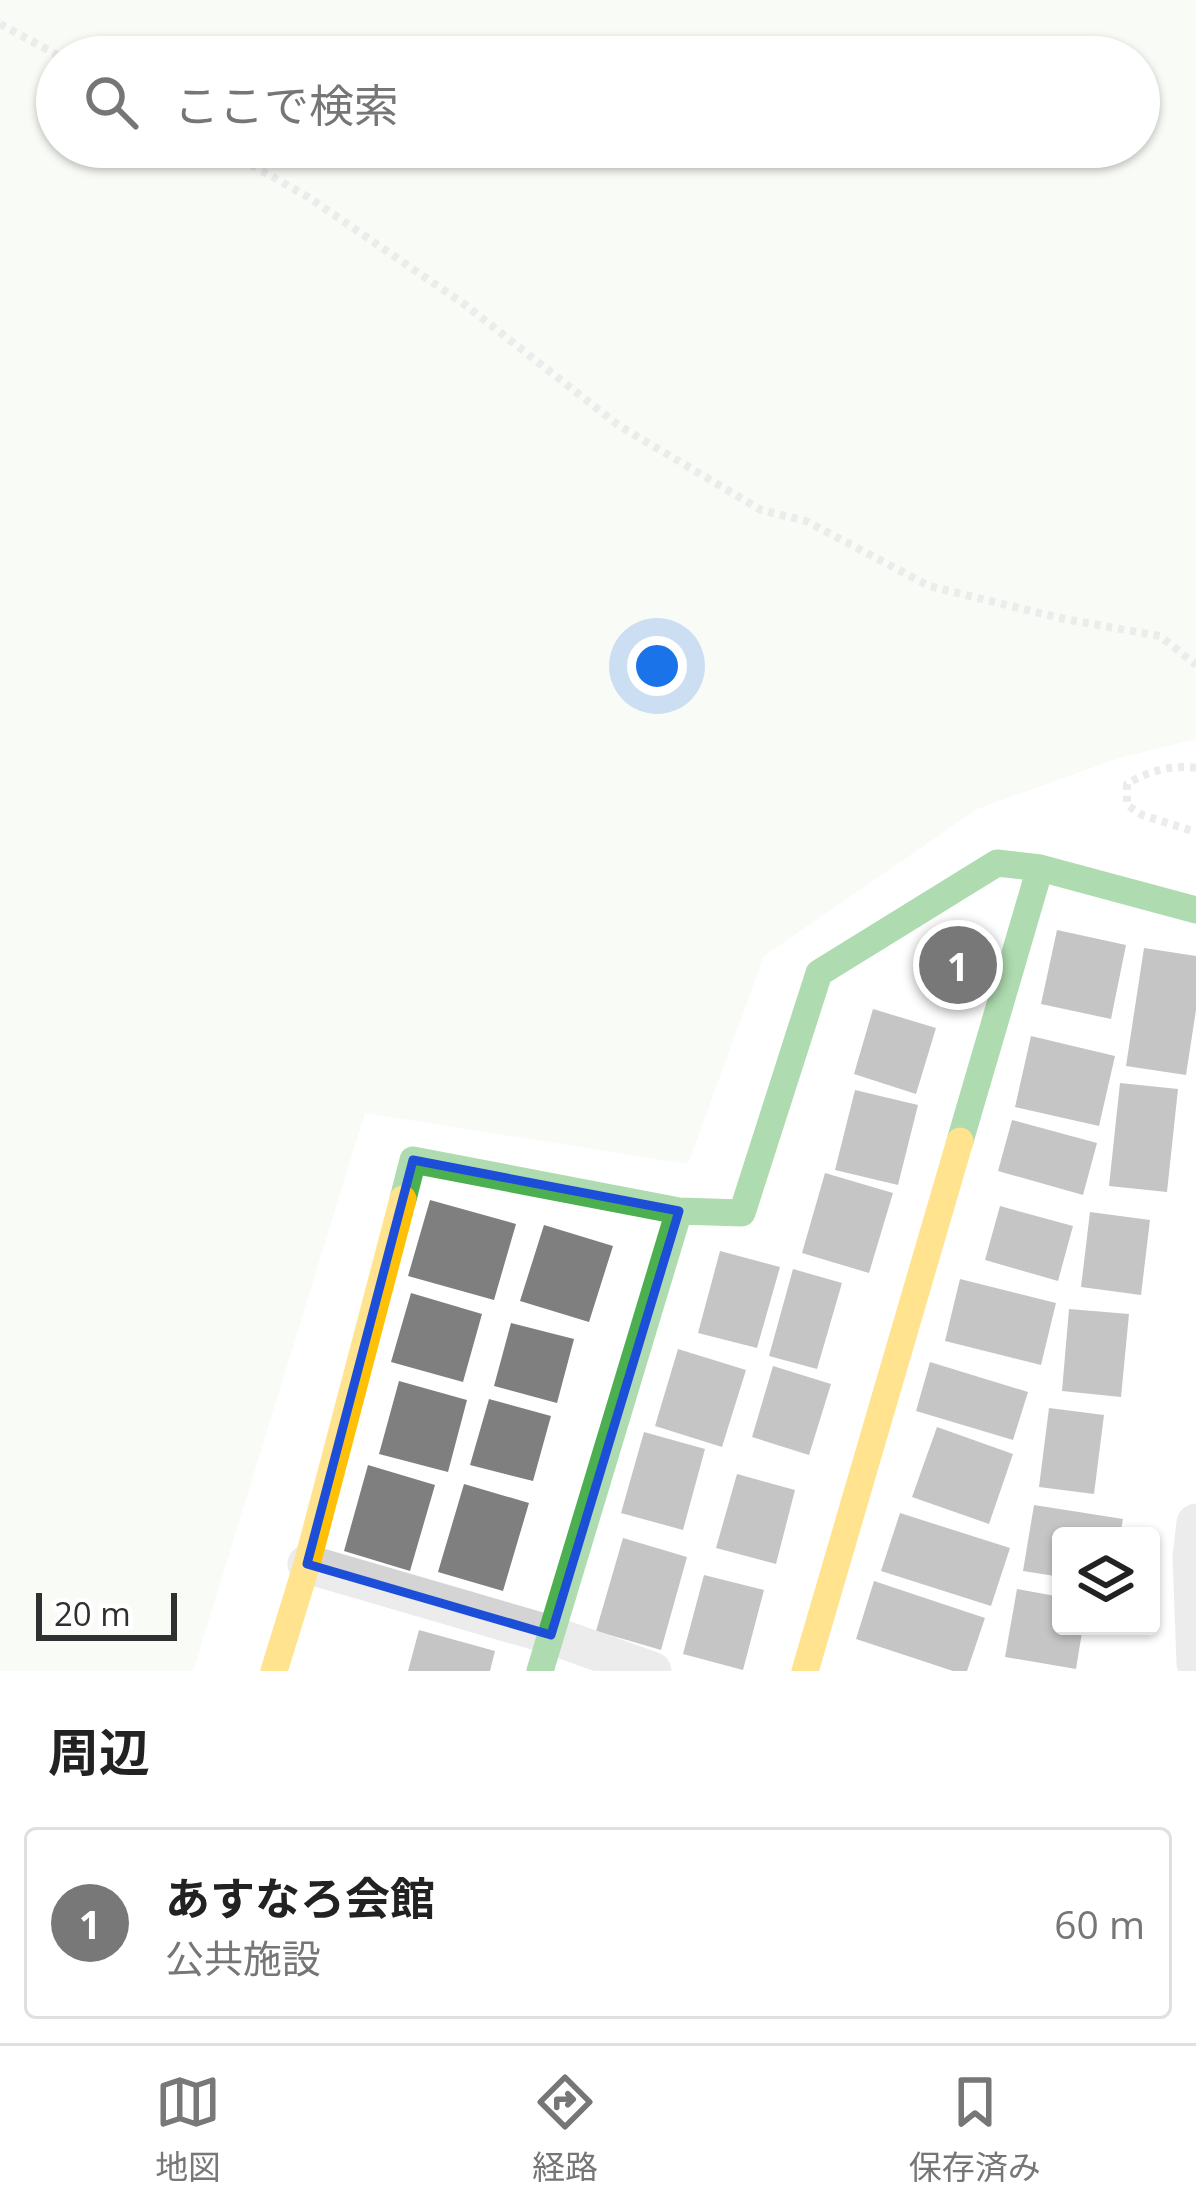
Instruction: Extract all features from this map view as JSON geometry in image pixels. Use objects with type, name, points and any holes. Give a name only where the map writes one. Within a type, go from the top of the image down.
[{"type":"street","points":[[274,1671],[307,1564],[412,1160],[680,1211],[742,1214],[819,973],[998,863],[1040,868],[1196,910]]},
{"type":"street","points":[[805,1671],[1040,868]]},
{"type":"street","points":[[545,1653],[680,1211]]},
{"type":"street","points":[[1196,1522],[1192,1557],[1196,1663]]},
{"type":"street","points":[[307,1564],[545,1653],[652,1671]]},
{"type":"path","points":[[0,24],[36,43]]},
{"type":"path","points":[[257,168],[308,197],[464,304],[618,425],[761,510],[806,521],[929,586],[1064,619],[1160,636],[1196,665]]},
{"type":"path","points":[[1196,768],[1182,766],[1140,776],[1127,784],[1125,795],[1127,805],[1142,814],[1196,832]]},
{"type":"highlighted area","points":[[413,1160],[679,1211],[551,1635],[307,1564]]},
{"type":"shaded area","points":[[0,0],[1196,0],[1196,739],[1119,758],[977,809],[764,956],[688,1164],[365,1113],[193,1671],[0,1671]]},
{"type":"building","points":[[939,925],[995,942],[977,1004],[921,988]]},
{"type":"building","points":[[1057,930],[1126,945],[1111,1019],[1041,1004]]},
{"type":"building","points":[[1144,948],[1196,956],[1196,1010],[1186,1075],[1126,1066]]},
{"type":"building","points":[[873,1009],[936,1028],[916,1094],[854,1074]]},
{"type":"building","points":[[1031,1036],[1115,1056],[1099,1126],[1015,1107]]},
{"type":"building","points":[[1120,1083],[1178,1089],[1167,1192],[1109,1186]]},
{"type":"building","points":[[855,1090],[918,1105],[898,1185],[835,1170]]},
{"type":"building","points":[[1012,1120],[1097,1143],[1083,1195],[998,1171]]},
{"type":"building","points":[[825,1173],[893,1193],[869,1273],[802,1253]]},
{"type":"building","points":[[430,1200],[516,1224],[494,1300],[408,1276]]},
{"type":"building","points":[[1000,1206],[1073,1226],[1058,1281],[985,1260]]},
{"type":"building","points":[[1090,1212],[1150,1220],[1141,1295],[1081,1287]]},
{"type":"building","points":[[544,1225],[613,1246],[589,1322],[520,1301]]},
{"type":"building","points":[[720,1251],[780,1267],[757,1348],[698,1333]]},
{"type":"building","points":[[793,1269],[842,1283],[817,1369],[769,1356]]},
{"type":"building","points":[[960,1279],[1056,1303],[1041,1365],[945,1341]]},
{"type":"building","points":[[411,1293],[482,1314],[463,1382],[391,1362]]},
{"type":"building","points":[[1069,1309],[1129,1314],[1121,1397],[1062,1391]]},
{"type":"building","points":[[511,1323],[574,1339],[557,1403],[494,1386]]},
{"type":"building","points":[[678,1349],[746,1370],[722,1447],[655,1426]]},
{"type":"building","points":[[930,1362],[1028,1392],[1013,1440],[916,1411]]},
{"type":"building","points":[[773,1366],[831,1384],[809,1455],[752,1437]]},
{"type":"building","points":[[399,1381],[467,1400],[448,1472],[379,1454]]},
{"type":"building","points":[[489,1399],[551,1416],[533,1481],[470,1465]]},
{"type":"building","points":[[1049,1408],[1104,1415],[1094,1494],[1039,1487]]},
{"type":"building","points":[[937,1427],[1013,1454],[989,1524],[912,1497]]},
{"type":"building","points":[[644,1432],[705,1449],[683,1530],[621,1513]]},
{"type":"building","points":[[368,1465],[435,1485],[410,1571],[344,1551]]},
{"type":"building","points":[[737,1474],[795,1490],[776,1564],[716,1548]]},
{"type":"building","points":[[464,1484],[529,1503],[503,1591],[438,1572]]},
{"type":"building","points":[[1034,1505],[1123,1519],[1122,1527],[1052,1527],[1052,1576],[1023,1571]]},
{"type":"building","points":[[900,1513],[1010,1548],[991,1606],[881,1571]]},
{"type":"building","points":[[623,1538],[687,1557],[661,1650],[596,1631]]},
{"type":"building","points":[[704,1575],[764,1590],[743,1670],[683,1654]]},
{"type":"building","points":[[874,1581],[985,1618],[967,1671],[953,1671],[856,1639]]},
{"type":"building","points":[[1017,1589],[1052,1595],[1052,1635],[1082,1635],[1076,1669],[1005,1657]]},
{"type":"building","points":[[419,1630],[495,1651],[490,1671],[408,1671]]},
{"type":"traffic: fast","points":[[403,1199],[413,1160],[679,1211],[742,1213],[819,973],[997,863],[1040,868],[1196,910]]},
{"type":"traffic: fast","points":[[960,1141],[1040,868]]},
{"type":"traffic: fast","points":[[540,1671],[679,1211]]},
{"type":"traffic: slow","points":[[805,1671],[960,1141]]},
{"type":"traffic: slow","points":[[274,1671],[307,1564],[403,1199]]},
{"type":"place","name":"あすなろ会館","points":[[958,965]]}]
